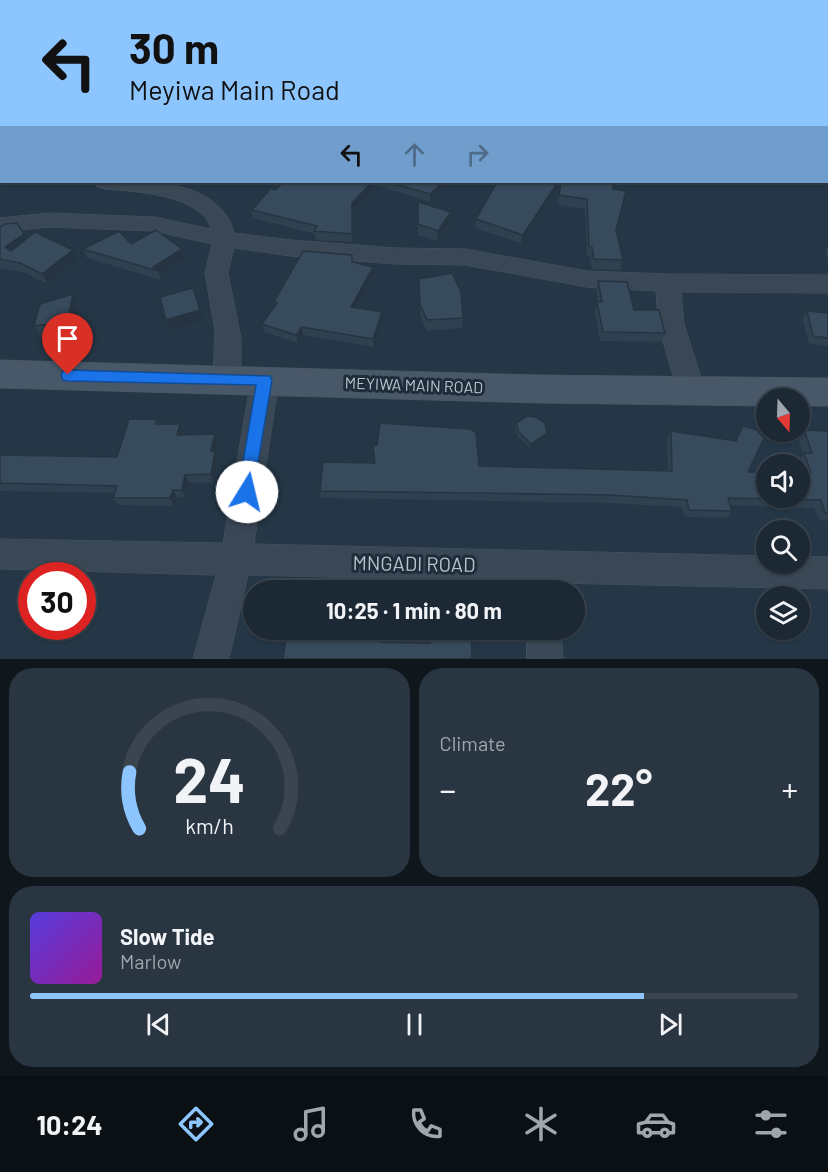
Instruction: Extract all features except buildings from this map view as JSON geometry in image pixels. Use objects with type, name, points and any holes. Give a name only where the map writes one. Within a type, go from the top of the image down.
[{"type":"street","points":[[113,183],[166,190],[194,198],[221,221],[224,239],[216,266],[227,322],[229,351],[227,379]]},
{"type":"street","points":[[0,225],[49,220],[170,226],[224,239],[337,253],[465,257],[587,279],[668,283],[828,284]]},
{"type":"street","points":[[668,283],[671,324],[691,390]]},
{"type":"street","name":"MEYIWA MAIN ROAD","points":[[0,374],[538,388],[828,392]]},
{"type":"street","points":[[211,659],[236,559],[265,380]]},
{"type":"street","name":"MNGADI ROAD","points":[[0,554],[236,559],[540,579],[828,573]]},
{"type":"street","points":[[544,640],[545,659]]},
{"type":"route","points":[[68,375],[265,380],[247,492]]}]
